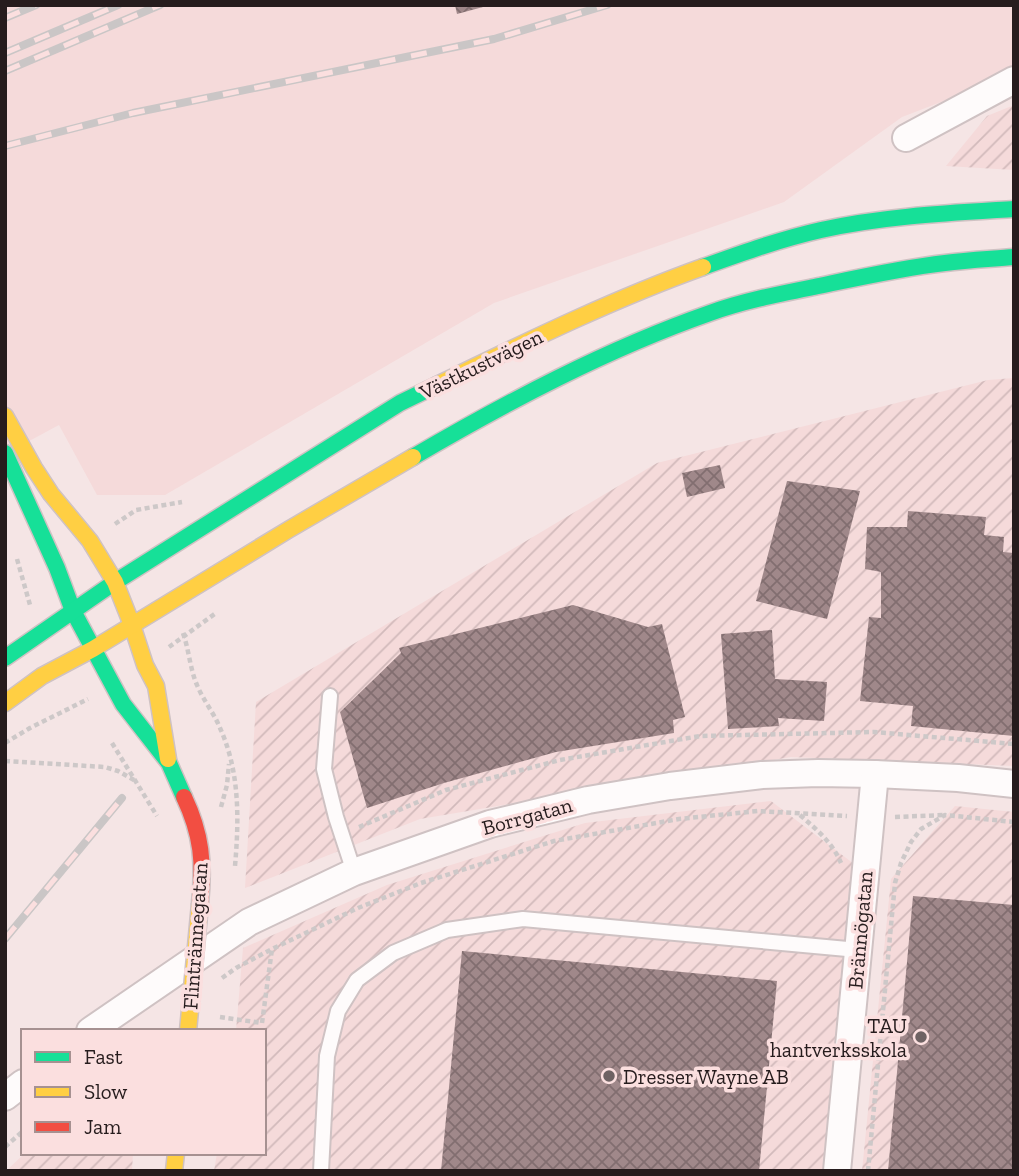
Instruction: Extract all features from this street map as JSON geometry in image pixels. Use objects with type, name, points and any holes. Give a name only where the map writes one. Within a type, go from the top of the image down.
[{"type":"main road","name":"Västkustvägen","points":[[5,658],[115,582],[400,403],[574,318],[739,254],[821,230],[913,216],[1014,209]]},
{"type":"main road","points":[[5,703],[42,676],[93,649],[476,420],[652,336],[712,313],[778,294],[944,263],[1014,257]]},
{"type":"main road","name":"Flintrännegatan","points":[[5,416],[51,494],[90,541],[115,582],[145,665],[156,686],[169,763]]},
{"type":"main road","name":"Flintrännegatan","points":[[5,453],[57,568],[73,611],[123,704],[169,763],[188,805],[201,846],[203,876],[188,1029]]},
{"type":"street","points":[[906,138],[1014,80]]},
{"type":"street","name":"Borrgatan","points":[[93,1029],[250,922],[354,872],[490,824],[602,798],[670,786],[762,775],[875,774],[1014,784]]},
{"type":"street","name":"Brännögatan","points":[[837,1171],[875,774]]},
{"type":"street","points":[[5,1097],[21,1085]]},
{"type":"lane","points":[[330,696],[324,769],[354,872]]},
{"type":"lane","points":[[321,1171],[327,1056],[338,1011],[357,980],[366,973],[393,953],[447,930],[523,919],[858,950]]},
{"type":"path","points":[[112,526],[136,510],[191,501]]},
{"type":"path","points":[[217,612],[184,636],[197,685],[220,728],[230,757],[237,796],[238,840],[235,867]]},
{"type":"path","points":[[5,743],[86,701],[91,708]]},
{"type":"path","points":[[342,834],[446,790],[559,760],[700,736],[874,732],[1014,744]]},
{"type":"path","points":[[110,740],[162,824]]},
{"type":"path","points":[[5,761],[105,767],[135,780]]},
{"type":"path","points":[[215,984],[236,968],[358,908],[421,883],[554,841],[680,820],[758,811],[870,817],[944,816],[1014,822]]},
{"type":"path","points":[[868,1171],[895,883],[911,842],[921,830],[944,816]]},
{"type":"path","points":[[219,1017],[262,1023],[272,949]]},
{"type":"path","points":[[5,1147],[21,1133]]},
{"type":"shaded area","points":[[5,5],[1014,5],[1014,74],[902,117],[784,202],[494,303],[165,495],[97,495],[59,425],[5,454]]},
{"type":"shaded area","points":[[1014,105],[1014,170],[946,166],[987,116]]},
{"type":"shaded area","points":[[1014,378],[1014,766],[791,757],[420,819],[245,888],[256,702],[657,463],[988,380]]},
{"type":"shaded area","points":[[771,801],[858,867],[828,1171],[214,1171],[217,1155],[266,1155],[266,1029],[236,1029],[243,948],[387,885],[585,823]]},
{"type":"shaded area","points":[[955,806],[1014,812],[1014,1171],[862,1171],[891,879]]},
{"type":"shaded area","points":[[23,1155],[133,1155],[132,1171],[6,1171]]},
{"type":"building","points":[[455,5],[483,5],[483,7],[457,14]]},
{"type":"building","points":[[720,465],[725,488],[687,497],[682,473]]},
{"type":"building","points":[[787,481],[860,491],[827,619],[756,601]]},
{"type":"building","points":[[908,511],[986,517],[984,535],[1004,537],[1003,552],[1014,553],[1014,736],[911,726],[913,706],[860,701],[869,617],[881,618],[881,572],[865,569],[867,527],[907,527]]},
{"type":"building","points":[[573,605],[648,627],[662,624],[685,717],[673,720],[674,733],[556,752],[367,808],[340,712],[401,653],[399,648]]},
{"type":"building","points":[[772,630],[775,679],[827,682],[824,721],[778,718],[779,726],[728,729],[721,634]]},
{"type":"building","points":[[913,896],[1014,905],[1014,1171],[888,1171]]},
{"type":"building","name":"Dresser Wayne AB","points":[[462,951],[777,981],[759,1171],[441,1171]]},
{"type":"railway","points":[[5,18],[36,5]]},
{"type":"railway","points":[[5,53],[118,5]]},
{"type":"railway","points":[[5,71],[160,5]]},
{"type":"railway","points":[[5,146],[133,113],[494,39],[607,5]]},
{"type":"railway","points":[[5,939],[122,798]]},
{"type":"traffic: fast","points":[[703,267],[791,238],[845,225],[917,216],[1014,209]]},
{"type":"traffic: fast","points":[[413,457],[485,416],[596,360],[672,327],[723,309],[774,295],[896,270],[1014,257]]},
{"type":"traffic: fast","points":[[5,658],[115,582],[400,403],[437,385]]},
{"type":"traffic: fast","points":[[5,453],[57,568],[73,611],[123,704],[169,763],[184,797]]},
{"type":"traffic: slow","points":[[437,385],[601,308],[703,267]]},
{"type":"traffic: slow","points":[[5,416],[51,494],[90,541],[115,582],[145,665],[156,686],[168,759]]},
{"type":"traffic: slow","points":[[5,703],[42,676],[93,649],[413,457]]},
{"type":"traffic: slow","points":[[188,1029],[200,904]]},
{"type":"traffic: slow","points":[[174,1171],[176,1155]]},
{"type":"traffic: jam","points":[[184,797],[195,824],[200,849],[200,904]]},
{"type":"place","name":"TAU hantverksskola","points":[[921,1037]]},
{"type":"place","name":"Dresser Wayne AB","points":[[609,1076]]}]
